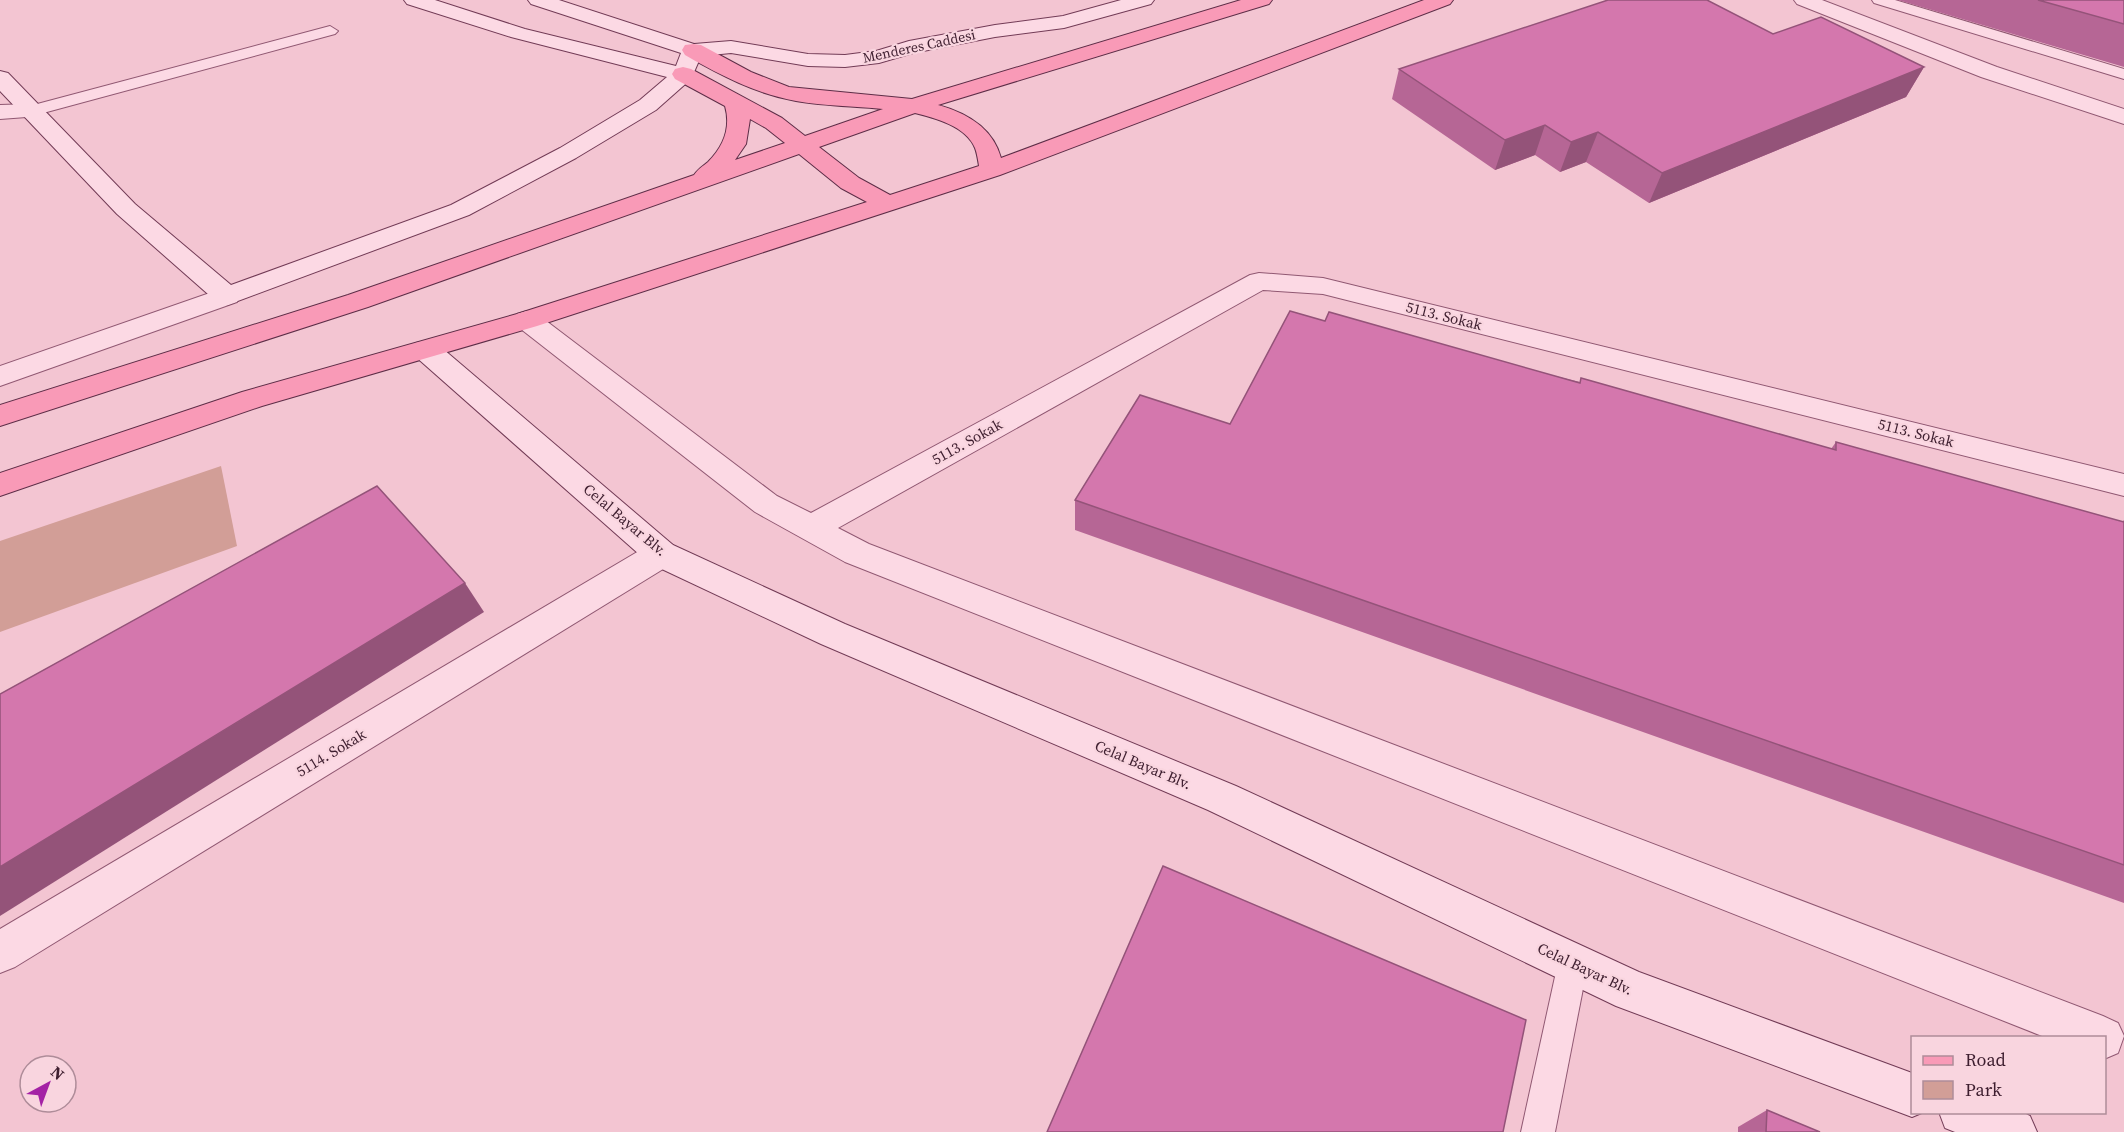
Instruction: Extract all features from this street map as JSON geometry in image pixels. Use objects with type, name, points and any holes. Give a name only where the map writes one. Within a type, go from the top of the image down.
[{"type":"main road","points":[[0,416],[358,301],[913,106],[1262,0]]},
{"type":"main road","points":[[0,485],[252,399],[527,320],[992,170],[1443,0]]},
{"type":"main road","points":[[693,50],[734,73],[795,95],[913,106],[946,114],[973,129],[989,148],[992,170]]},
{"type":"main road","points":[[683,74],[774,123],[849,183],[888,204]]},
{"type":"main road","points":[[697,182],[712,171],[733,147],[741,123],[735,102]]},
{"type":"street","points":[[414,0],[518,33],[683,74]]},
{"type":"street","points":[[0,376],[227,296],[460,210],[568,153],[648,105],[683,74],[693,50],[538,0]]},
{"type":"street","name":"Menderes Caddesi","points":[[693,50],[731,47],[808,60],[845,61],[879,57],[909,48],[995,31],[1064,22],[1144,0]]},
{"type":"street","points":[[1804,0],[1989,72],[2124,117]]},
{"type":"street","points":[[0,78],[126,209],[227,296]]},
{"type":"street","points":[[0,112],[32,111]]},
{"type":"street","name":"5113. Sokak","points":[[811,528],[1259,281],[1323,286],[2124,484]]},
{"type":"street","points":[[527,320],[766,504],[857,553],[2099,1036]]},
{"type":"street","name":"Celal Bayar Blv.","points":[[426,350],[661,554],[833,634],[1222,798],[1631,991],[1911,1095]]},
{"type":"street","name":"5114. Sokak","points":[[0,952],[661,554]]},
{"type":"street","points":[[2106,1039],[2124,1046]]},
{"type":"street","points":[[1964,1114],[2014,1132]]},
{"type":"lane","points":[[1879,0],[2124,74]]},
{"type":"lane","points":[[32,111],[330,31]]},
{"type":"lane","points":[[1538,1132],[1573,963]]},
{"type":"green space","points":[[221,466],[237,546],[0,632],[0,541]]},
{"type":"building","points":[[1608,0],[1707,0],[1773,34],[1821,17],[1924,67],[1662,173],[1598,132],[1571,142],[1545,125],[1505,140],[1399,69]]},
{"type":"building","points":[[2038,0],[2124,0],[2124,24]]},
{"type":"building","points":[[1290,311],[1325,321],[1329,312],[1580,383],[1581,378],[1836,450],[1836,442],[2124,522],[2124,865],[1075,500],[1140,395],[1230,424]]},
{"type":"building","points":[[377,486],[465,583],[0,867],[0,694]]},
{"type":"building","points":[[1163,866],[1526,1020],[1503,1132],[1047,1132]]},
{"type":"building","points":[[1767,1110],[1820,1132],[1766,1132]]}]
